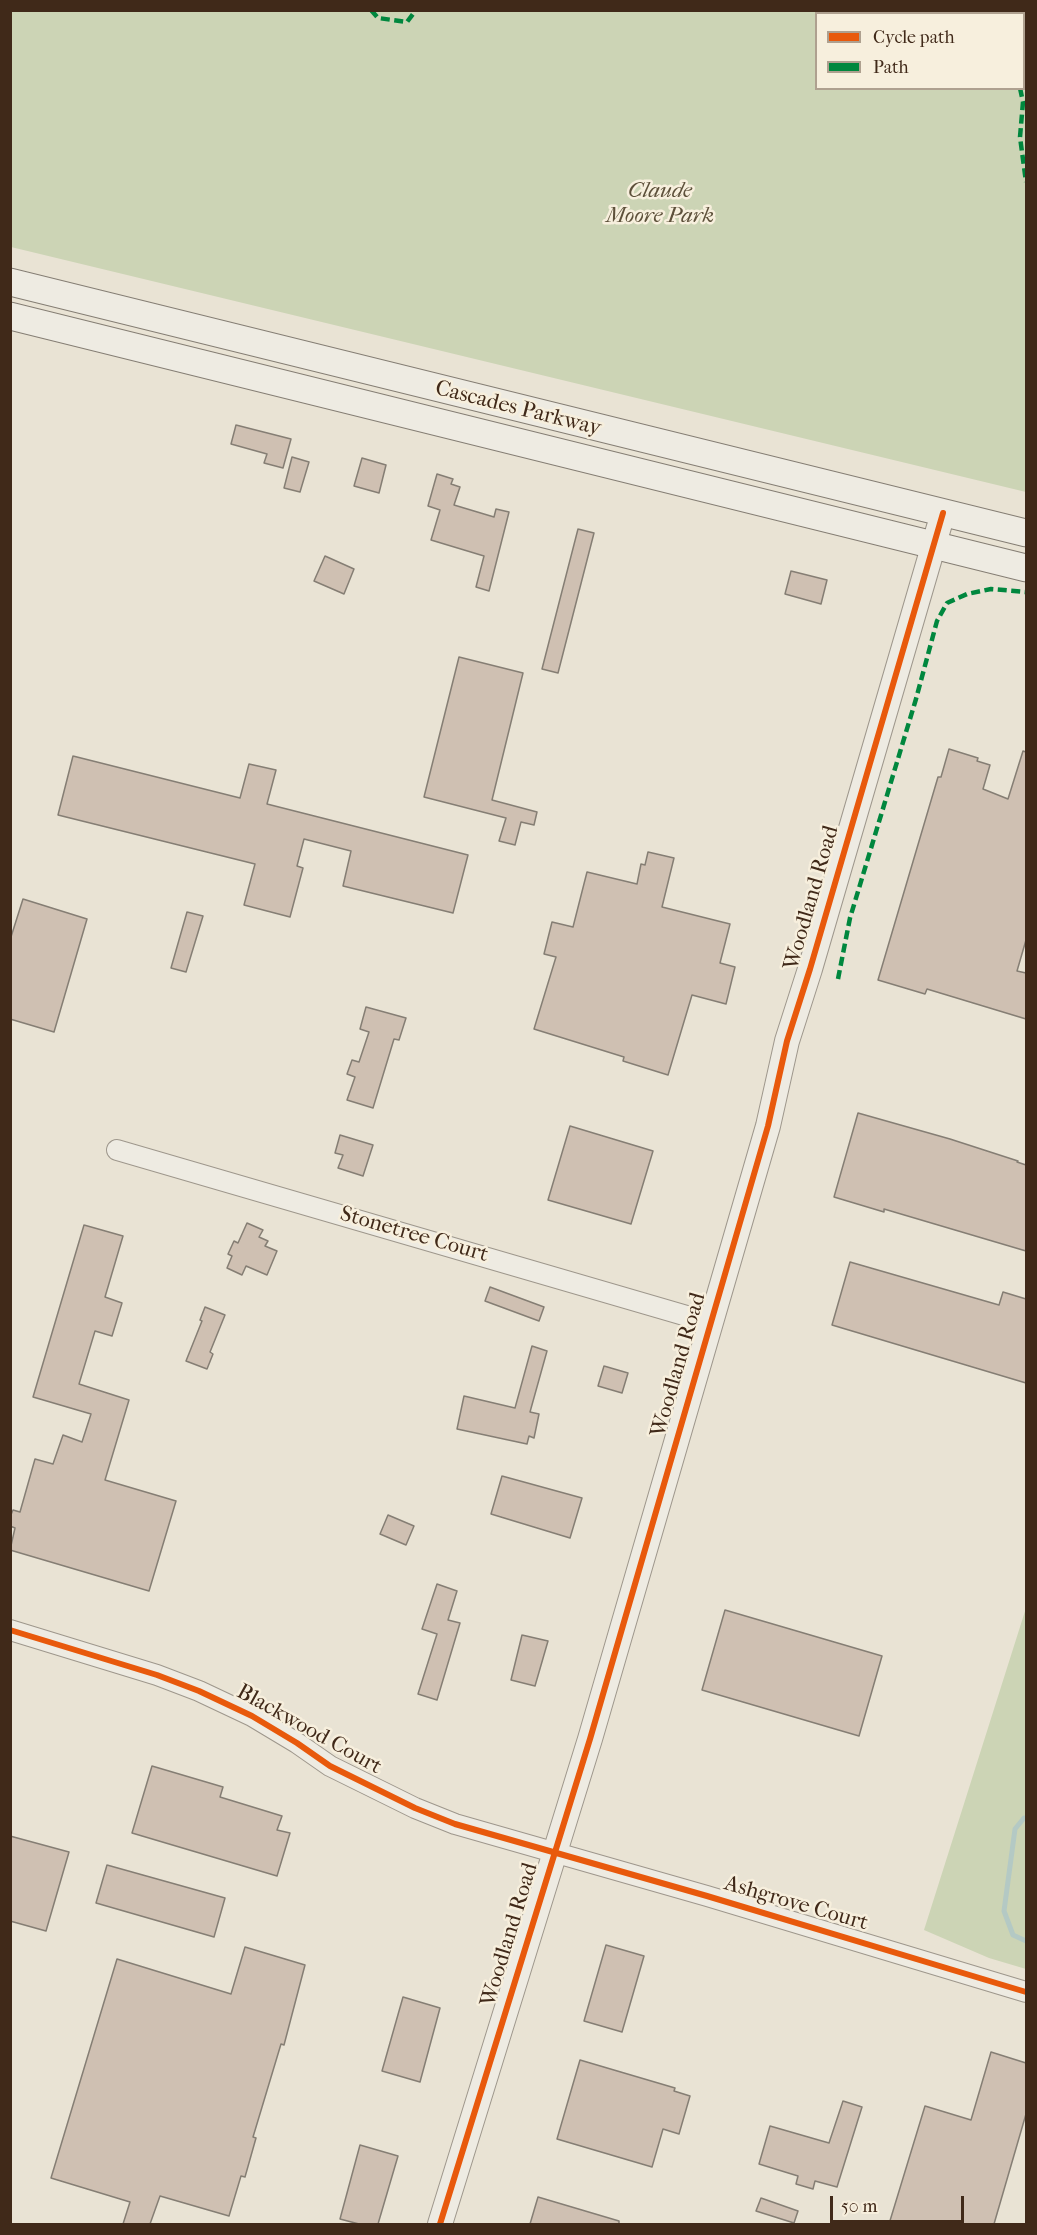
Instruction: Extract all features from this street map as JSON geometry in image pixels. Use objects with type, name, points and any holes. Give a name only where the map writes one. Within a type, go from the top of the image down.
[{"type":"main road","name":"Cascades Parkway","points":[[10,282],[1026,533]]},
{"type":"main road","name":"Cascades Parkway","points":[[10,316],[1026,568]]},
{"type":"street","name":"Woodland Road","points":[[440,2224],[590,1739],[768,1126],[787,1041],[943,513]]},
{"type":"street","name":"Stonetree Court","points":[[117,1150],[711,1323]]},
{"type":"street","name":"Blackwood Court","points":[[10,1630],[157,1675],[198,1690],[252,1716],[330,1766],[415,1808],[455,1824],[555,1852]]},
{"type":"street","name":"Ashgrove Court","points":[[555,1852],[1026,1992]]},
{"type":"green space","name":"Claude Moore Park","points":[[11,10],[1026,11],[1026,492],[11,247]]},
{"type":"green space","points":[[1026,1608],[1026,1969],[989,1958],[924,1930]]},
{"type":"building","points":[[236,425],[291,439],[283,468],[264,463],[267,454],[231,444]]},
{"type":"building","points":[[292,457],[309,462],[300,492],[284,488]]},
{"type":"building","points":[[362,458],[386,465],[379,493],[354,486]]},
{"type":"building","points":[[437,474],[453,479],[451,484],[460,487],[454,505],[494,517],[496,509],[509,512],[489,591],[476,587],[484,556],[431,540],[440,510],[428,506]]},
{"type":"building","points":[[578,529],[594,533],[558,673],[542,669]]},
{"type":"building","points":[[325,556],[354,569],[344,594],[314,581]]},
{"type":"building","points":[[791,571],[827,580],[821,604],[785,594]]},
{"type":"building","points":[[459,657],[523,673],[492,800],[537,812],[534,825],[521,822],[515,845],[499,841],[506,818],[424,797]]},
{"type":"building","points":[[949,749],[978,758],[977,761],[990,765],[983,789],[1008,799],[1023,751],[1026,752],[1026,940],[1017,971],[1026,973],[1026,1019],[927,989],[925,994],[878,980],[938,777],[941,777]]},
{"type":"building","points":[[73,756],[240,798],[249,764],[276,770],[267,804],[468,855],[453,913],[343,886],[351,851],[304,839],[297,866],[303,868],[290,917],[244,905],[255,864],[58,815]]},
{"type":"building","points":[[648,852],[674,858],[662,907],[730,924],[720,963],[735,967],[726,1004],[692,995],[668,1075],[623,1061],[624,1057],[534,1029],[556,957],[544,954],[552,922],[573,927],[587,872],[637,884],[641,864],[645,865]]},
{"type":"building","points":[[23,899],[87,919],[54,1032],[10,1019],[10,940]]},
{"type":"building","points":[[187,912],[203,916],[186,972],[171,968]]},
{"type":"building","points":[[366,1007],[406,1018],[399,1040],[394,1039],[373,1108],[347,1100],[355,1077],[347,1074],[352,1060],[359,1062],[369,1032],[360,1029]]},
{"type":"building","points":[[858,1113],[950,1139],[1026,1165],[1026,1251],[884,1209],[884,1212],[834,1197]]},
{"type":"building","points":[[570,1126],[653,1151],[631,1224],[548,1200]]},
{"type":"building","points":[[340,1135],[373,1145],[363,1176],[338,1168],[343,1155],[335,1153]]},
{"type":"building","points":[[247,1223],[263,1230],[259,1237],[268,1241],[265,1246],[277,1251],[267,1275],[246,1266],[242,1275],[227,1268],[232,1256],[228,1254],[234,1241],[238,1243]]},
{"type":"building","points":[[84,1225],[123,1236],[105,1297],[122,1303],[112,1336],[95,1331],[79,1384],[129,1400],[105,1480],[176,1501],[149,1591],[10,1550],[15,1528],[10,1526],[10,1517],[13,1510],[20,1512],[35,1459],[53,1464],[63,1435],[82,1442],[91,1414],[33,1397]]},
{"type":"building","points":[[850,1262],[999,1305],[1003,1292],[1026,1299],[1026,1383],[832,1325]]},
{"type":"building","points":[[490,1287],[544,1307],[539,1321],[485,1301]]},
{"type":"building","points":[[205,1307],[225,1315],[210,1352],[213,1354],[207,1369],[186,1361],[202,1321],[200,1320]]},
{"type":"building","points":[[532,1346],[547,1351],[530,1412],[539,1414],[534,1438],[529,1436],[527,1444],[457,1429],[464,1396],[515,1408]]},
{"type":"building","points":[[604,1366],[628,1373],[622,1393],[598,1386]]},
{"type":"building","points":[[502,1476],[582,1498],[570,1538],[491,1514]]},
{"type":"building","points":[[388,1515],[414,1526],[406,1545],[380,1534]]},
{"type":"building","points":[[437,1584],[457,1591],[448,1620],[460,1623],[437,1700],[418,1694],[437,1634],[422,1629]]},
{"type":"building","points":[[725,1610],[882,1656],[859,1736],[702,1690]]},
{"type":"building","points":[[522,1635],[548,1641],[535,1686],[511,1680]]},
{"type":"building","points":[[152,1766],[223,1787],[220,1797],[282,1816],[277,1830],[290,1833],[277,1876],[132,1833]]},
{"type":"building","points":[[10,1836],[69,1852],[46,1931],[10,1921]]},
{"type":"building","points":[[107,1865],[225,1898],[214,1937],[96,1903]]},
{"type":"building","points":[[606,1945],[644,1956],[622,2032],[584,2021]]},
{"type":"building","points":[[245,1947],[305,1965],[284,2045],[281,2044],[253,2137],[256,2138],[245,2177],[241,2176],[229,2216],[160,2196],[150,2224],[123,2224],[130,2202],[51,2178],[117,1959],[231,1994]]},
{"type":"building","points":[[403,1997],[440,2008],[420,2082],[382,2071]]},
{"type":"building","points":[[991,2052],[1026,2063],[1026,2114],[994,2224],[889,2224],[925,2106],[971,2120]]},
{"type":"building","points":[[580,2060],[675,2088],[674,2091],[690,2096],[679,2134],[663,2129],[652,2167],[557,2139]]},
{"type":"building","points":[[843,2101],[862,2107],[837,2187],[815,2181],[813,2189],[796,2184],[798,2176],[759,2164],[770,2126],[829,2143]]},
{"type":"building","points":[[360,2145],[398,2156],[378,2224],[359,2224],[340,2219]]},
{"type":"building","points":[[538,2197],[619,2221],[619,2224],[530,2224]]},
{"type":"building","points":[[761,2198],[798,2211],[794,2223],[756,2211]]},
{"type":"waterway","points":[[1026,1818],[1015,1829],[1004,1911],[1013,1935],[1026,1941]]},
{"type":"marked path","points":[[371,10],[378,18],[407,22],[416,10]]},
{"type":"marked path","points":[[1020,90],[1023,102],[1020,137],[1026,182]]},
{"type":"marked path","points":[[838,979],[850,918],[937,621],[947,603],[967,594],[991,589],[1026,592]]},
{"type":"cycle path","points":[[440,2224],[590,1739],[768,1126],[787,1041],[943,513]]},
{"type":"cycle path","points":[[10,1630],[157,1675],[199,1691],[252,1716],[330,1766],[415,1808],[455,1824],[707,1896],[1026,1992]]}]
